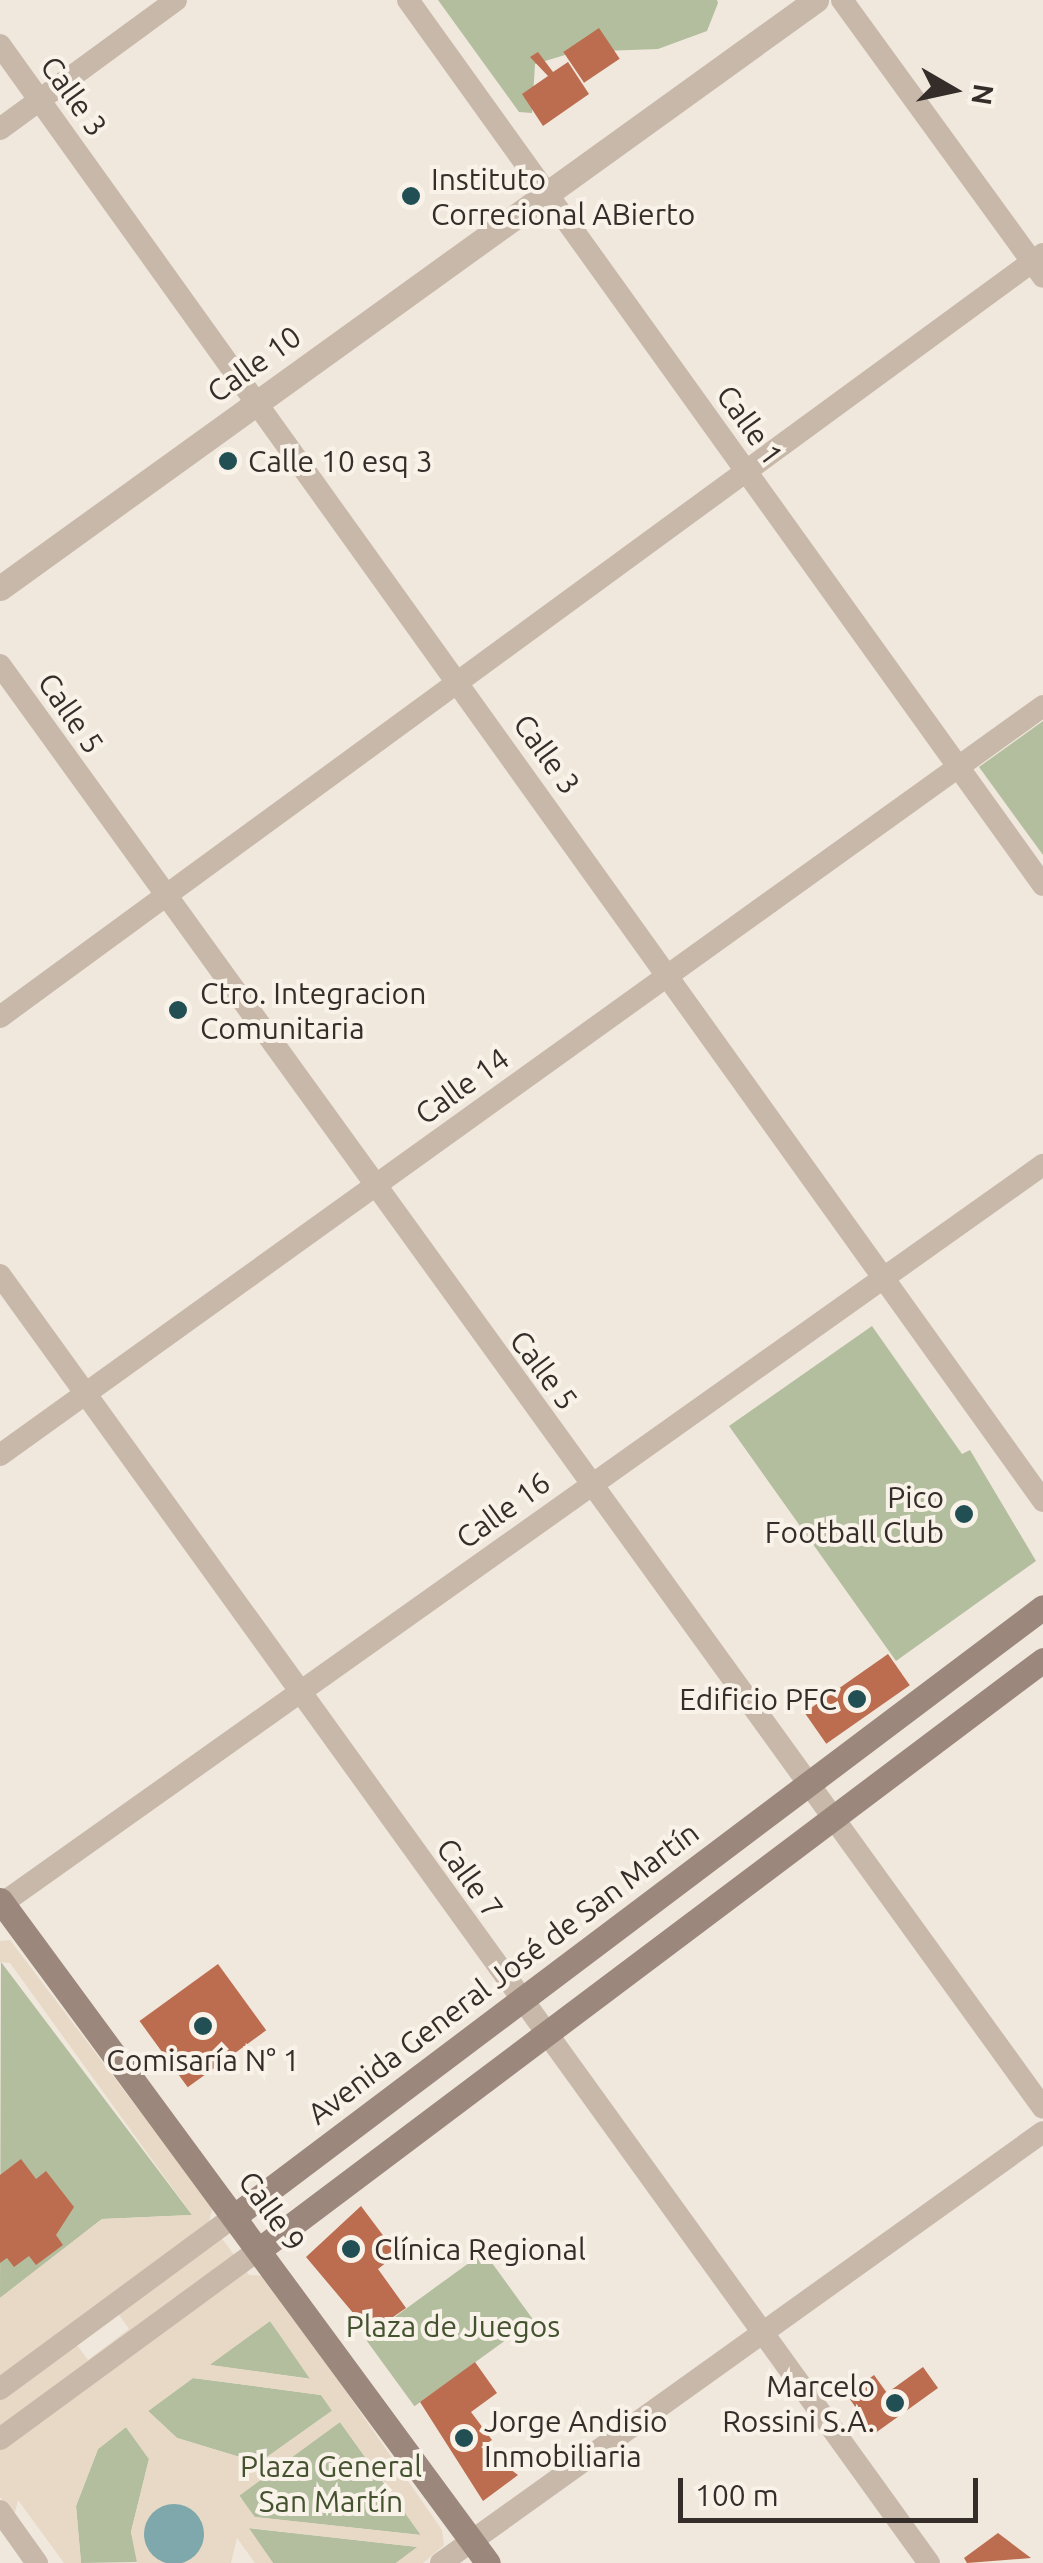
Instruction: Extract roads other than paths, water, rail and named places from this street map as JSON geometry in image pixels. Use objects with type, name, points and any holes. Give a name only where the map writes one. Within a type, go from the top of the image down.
[{"type":"main road","name":"Avenida General José de San Martín","points":[[236,2215],[519,1998],[1043,1607]]},
{"type":"main road","points":[[260,2248],[830,1815],[1043,1660]]},
{"type":"main road","name":"Calle 9","points":[[1,1903],[236,2215],[488,2563]]},
{"type":"street","points":[[0,129],[176,0]]},
{"type":"street","name":"Calle 1","points":[[408,0],[1043,885]]},
{"type":"street","name":"Calle 10","points":[[0,588],[816,0]]},
{"type":"street","points":[[0,1017],[461,687],[745,470],[1039,264],[842,0]]},
{"type":"street","name":"Calle 3","points":[[0,44],[670,974],[1043,1501]]},
{"type":"street","name":"Calle 5","points":[[0,665],[371,1189],[590,1482],[1043,2108]]},
{"type":"street","name":"Calle 14","points":[[0,1455],[1043,706]]},
{"type":"street","name":"Calle 16","points":[[1,1903],[303,1695],[590,1482],[1043,1165]]},
{"type":"street","name":"Calle 7","points":[[0,1275],[929,2563]]},
{"type":"street","points":[[441,2563],[765,2335],[1043,2132]]},
{"type":"street","name":"Avenida General José de San Martín","points":[[0,2389],[236,2215]]},
{"type":"street","points":[[0,2438],[260,2248]]},
{"type":"street","points":[[0,2511],[38,2563]]},
{"type":"water","points":[[174,2504],[195,2513],[204,2534],[195,2555],[174,2564],[153,2555],[144,2534],[153,2513]]},
{"type":"place","name":"Instituto Correcional ABierto","points":[[411,196]]},
{"type":"place","name":"Calle 10 esq 3","points":[[228,461]]},
{"type":"place","name":"Ctro. Integracion Comunitaria","points":[[178,1010]]},
{"type":"place","name":"Pico Football Club","points":[[964,1514]]},
{"type":"place","name":"Edificio PFC","points":[[857,1699]]},
{"type":"place","name":"Comisaría N° 1","points":[[203,2026]]},
{"type":"place","name":"Clínica Regional","points":[[351,2249]]},
{"type":"place","name":"Marcelo Rossini S.A.","points":[[895,2403]]},
{"type":"place","name":"Jorge Andisio Inmobiliaria","points":[[464,2438]]},
{"type":"park label","name":"Plaza de Juegos","points":[[453,2326]]},
{"type":"park label","name":"Plaza General San Martín","points":[[331,2483]]}]
